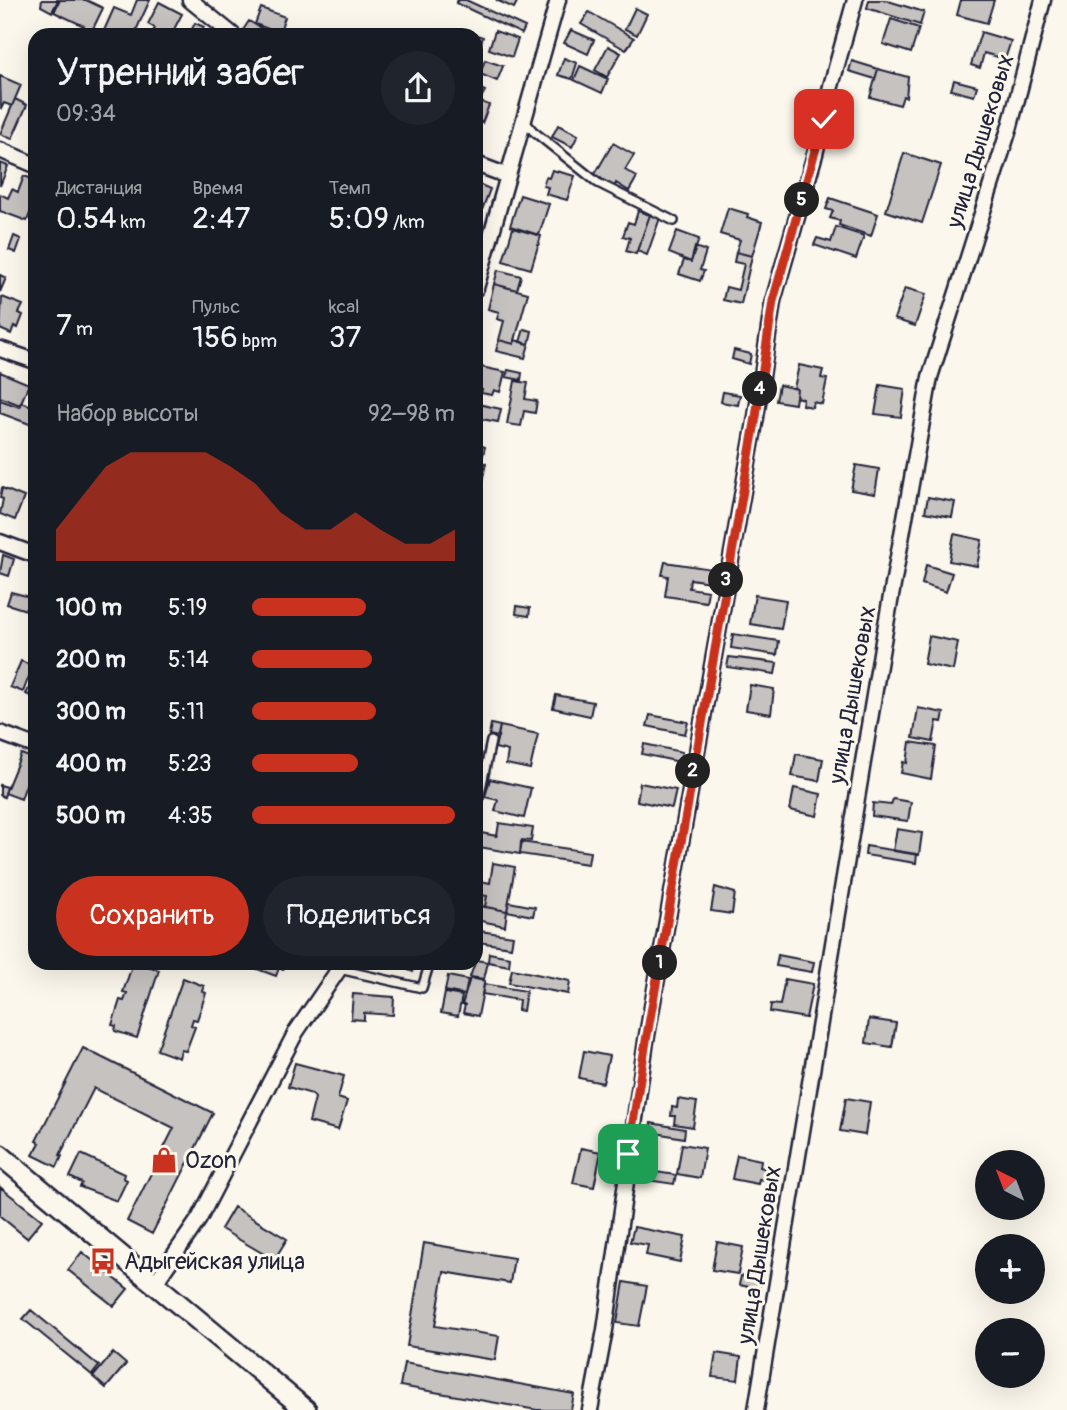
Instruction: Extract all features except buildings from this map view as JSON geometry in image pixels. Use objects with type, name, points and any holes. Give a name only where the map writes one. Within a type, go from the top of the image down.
[{"type":"street","points":[[190,0],[224,28]]},
{"type":"street","points":[[483,264],[558,0]]},
{"type":"street","points":[[590,1410],[605,1329],[646,1041],[756,417],[773,301],[855,0]]},
{"type":"street","name":"улица Дышековых","points":[[756,1410],[882,647],[930,377],[1010,126],[1043,0]]},
{"type":"street","points":[[0,150],[28,162]]},
{"type":"street","points":[[483,167],[508,176]]},
{"type":"street","points":[[0,349],[28,359]]},
{"type":"street","points":[[0,542],[28,552]]},
{"type":"street","points":[[0,733],[28,743]]},
{"type":"street","points":[[155,1283],[199,1219],[296,1032],[337,970]]},
{"type":"street","points":[[0,1155],[306,1410]]},
{"type":"lane","points":[[523,119],[533,131],[598,183],[674,221]]},
{"type":"lane","points":[[483,784],[491,741]]},
{"type":"lane","points":[[355,970],[422,988],[428,970]]},
{"type":"place","name":"Ozon","points":[[164,1160]]},
{"type":"place","name":"Адыгейская улица","points":[[103,1261]]},
{"type":"route","points":[[628,1154],[756,417],[769,321],[824,119]]}]
